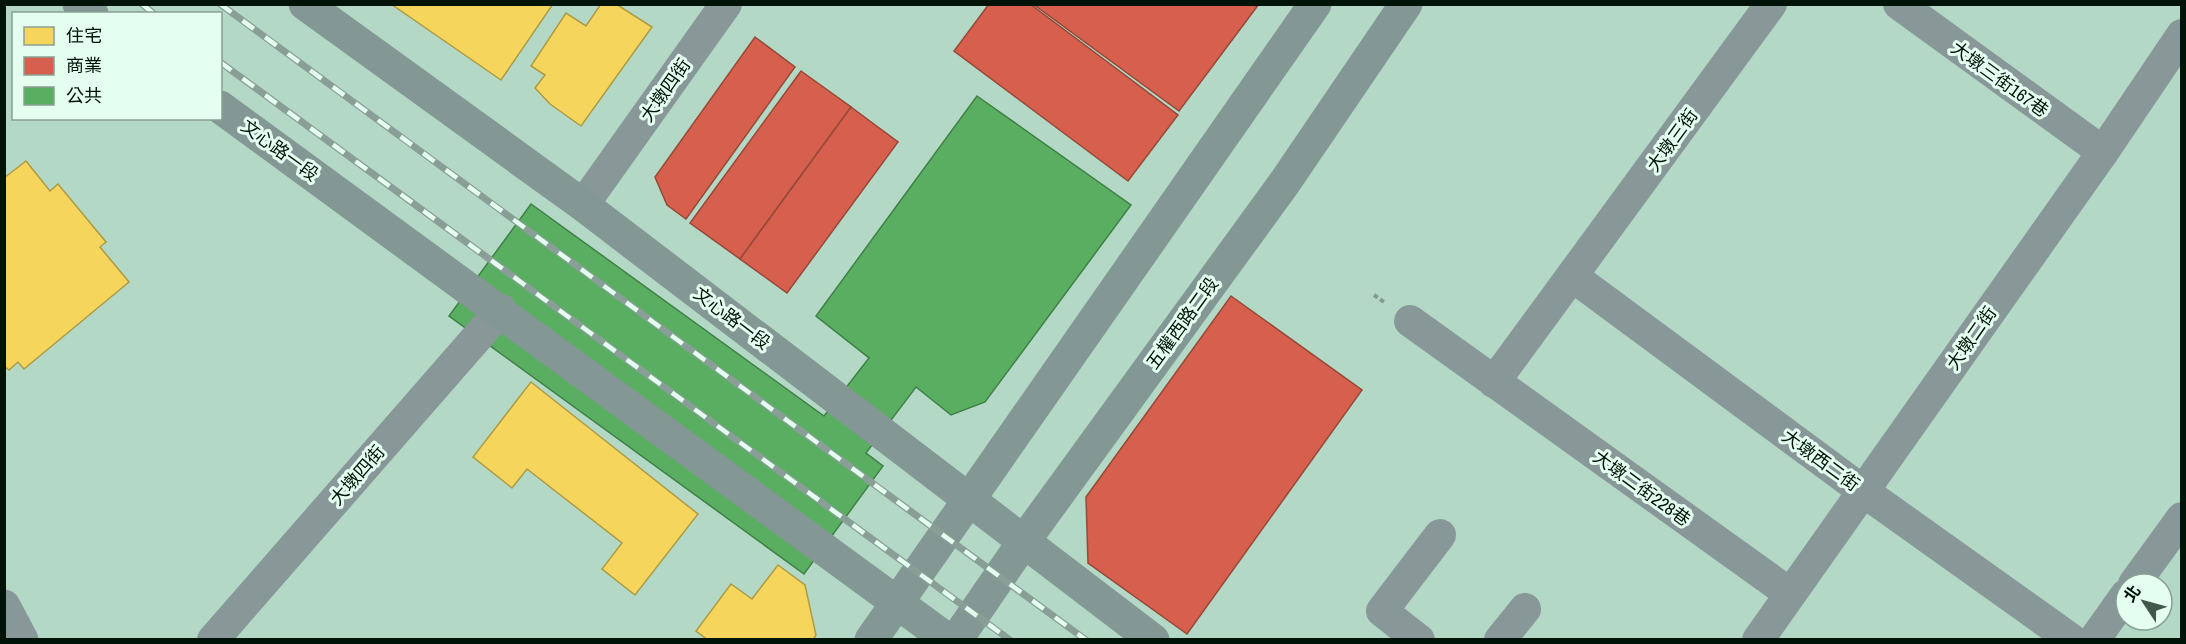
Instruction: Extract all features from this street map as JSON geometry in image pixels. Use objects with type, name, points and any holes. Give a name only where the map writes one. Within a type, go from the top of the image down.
[{"type":"main road","name":"文心路一段","points":[[305,4],[583,205],[1153,639]]},
{"type":"main road","points":[[872,639],[1316,4]]},
{"type":"main road","name":"五權西路二段","points":[[956,639],[1024,541],[1272,199],[1406,4]]},
{"type":"main road","name":"文心路一段","points":[[222,108],[501,310],[948,639]]},
{"type":"street","name":"大墩四街","points":[[583,205],[726,4]]},
{"type":"street","name":"大墩三街","points":[[1572,276],[1771,4]]},
{"type":"street","name":"大墩三街167巷","points":[[1899,4],[2103,152]]},
{"type":"street","name":"大墩二街","points":[[1758,639],[2103,152],[2181,34]]},
{"type":"street","points":[[1494,382],[1572,276]]},
{"type":"street","name":"大墩西二街","points":[[1572,276],[1863,491],[2072,639]]},
{"type":"street","name":"大墩四街","points":[[213,639],[501,310]]},
{"type":"street","name":"大墩二街228巷","points":[[1410,321],[1789,593]]},
{"type":"street","points":[[2143,572],[2181,518]]},
{"type":"street","points":[[1419,639],[1382,611],[1440,535]]},
{"type":"street","points":[[4,606],[22,639]]},
{"type":"street","points":[[1500,639],[1525,609]]},
{"type":"street","points":[[2094,639],[2114,612]]},
{"type":"building: 住宅","points":[[391,4],[553,4],[501,80]]},
{"type":"building: 住宅","points":[[601,4],[616,4],[652,27],[581,126],[550,104],[535,88],[545,75],[531,66],[566,13],[586,26]]},
{"type":"building: 住宅","points":[[26,161],[50,191],[58,184],[106,242],[100,247],[129,282],[24,369],[18,362],[9,370],[4,366],[4,178]]},
{"type":"building: 住宅","points":[[531,382],[698,514],[635,595],[602,569],[622,543],[527,469],[512,488],[473,457]]},
{"type":"building: 住宅","points":[[778,565],[805,585],[816,635],[813,640],[708,640],[696,631],[731,584],[752,599]]},
{"type":"building: 商業","points":[[989,4],[1030,4],[1178,115],[1128,181],[954,51]]},
{"type":"building: 商業","points":[[1033,4],[1259,4],[1179,111]]},
{"type":"building: 商業","points":[[755,37],[795,67],[686,219],[667,205],[655,177]]},
{"type":"building: 商業","points":[[801,71],[851,107],[740,259],[690,223]]},
{"type":"building: 商業","points":[[851,107],[898,142],[787,293],[740,259]]},
{"type":"building: 商業","points":[[1231,296],[1362,390],[1187,634],[1088,563],[1086,497]]},
{"type":"building: 公共","points":[[977,96],[1131,205],[985,402],[951,415],[916,387],[866,453],[883,466],[804,574],[449,316],[531,204],[824,416],[869,358],[816,316]]},
{"type":"railway","points":[[142,4],[152,12]]},
{"type":"railway","points":[[220,4],[1086,640]]},
{"type":"railway","points":[[222,63],[1010,640]]}]
